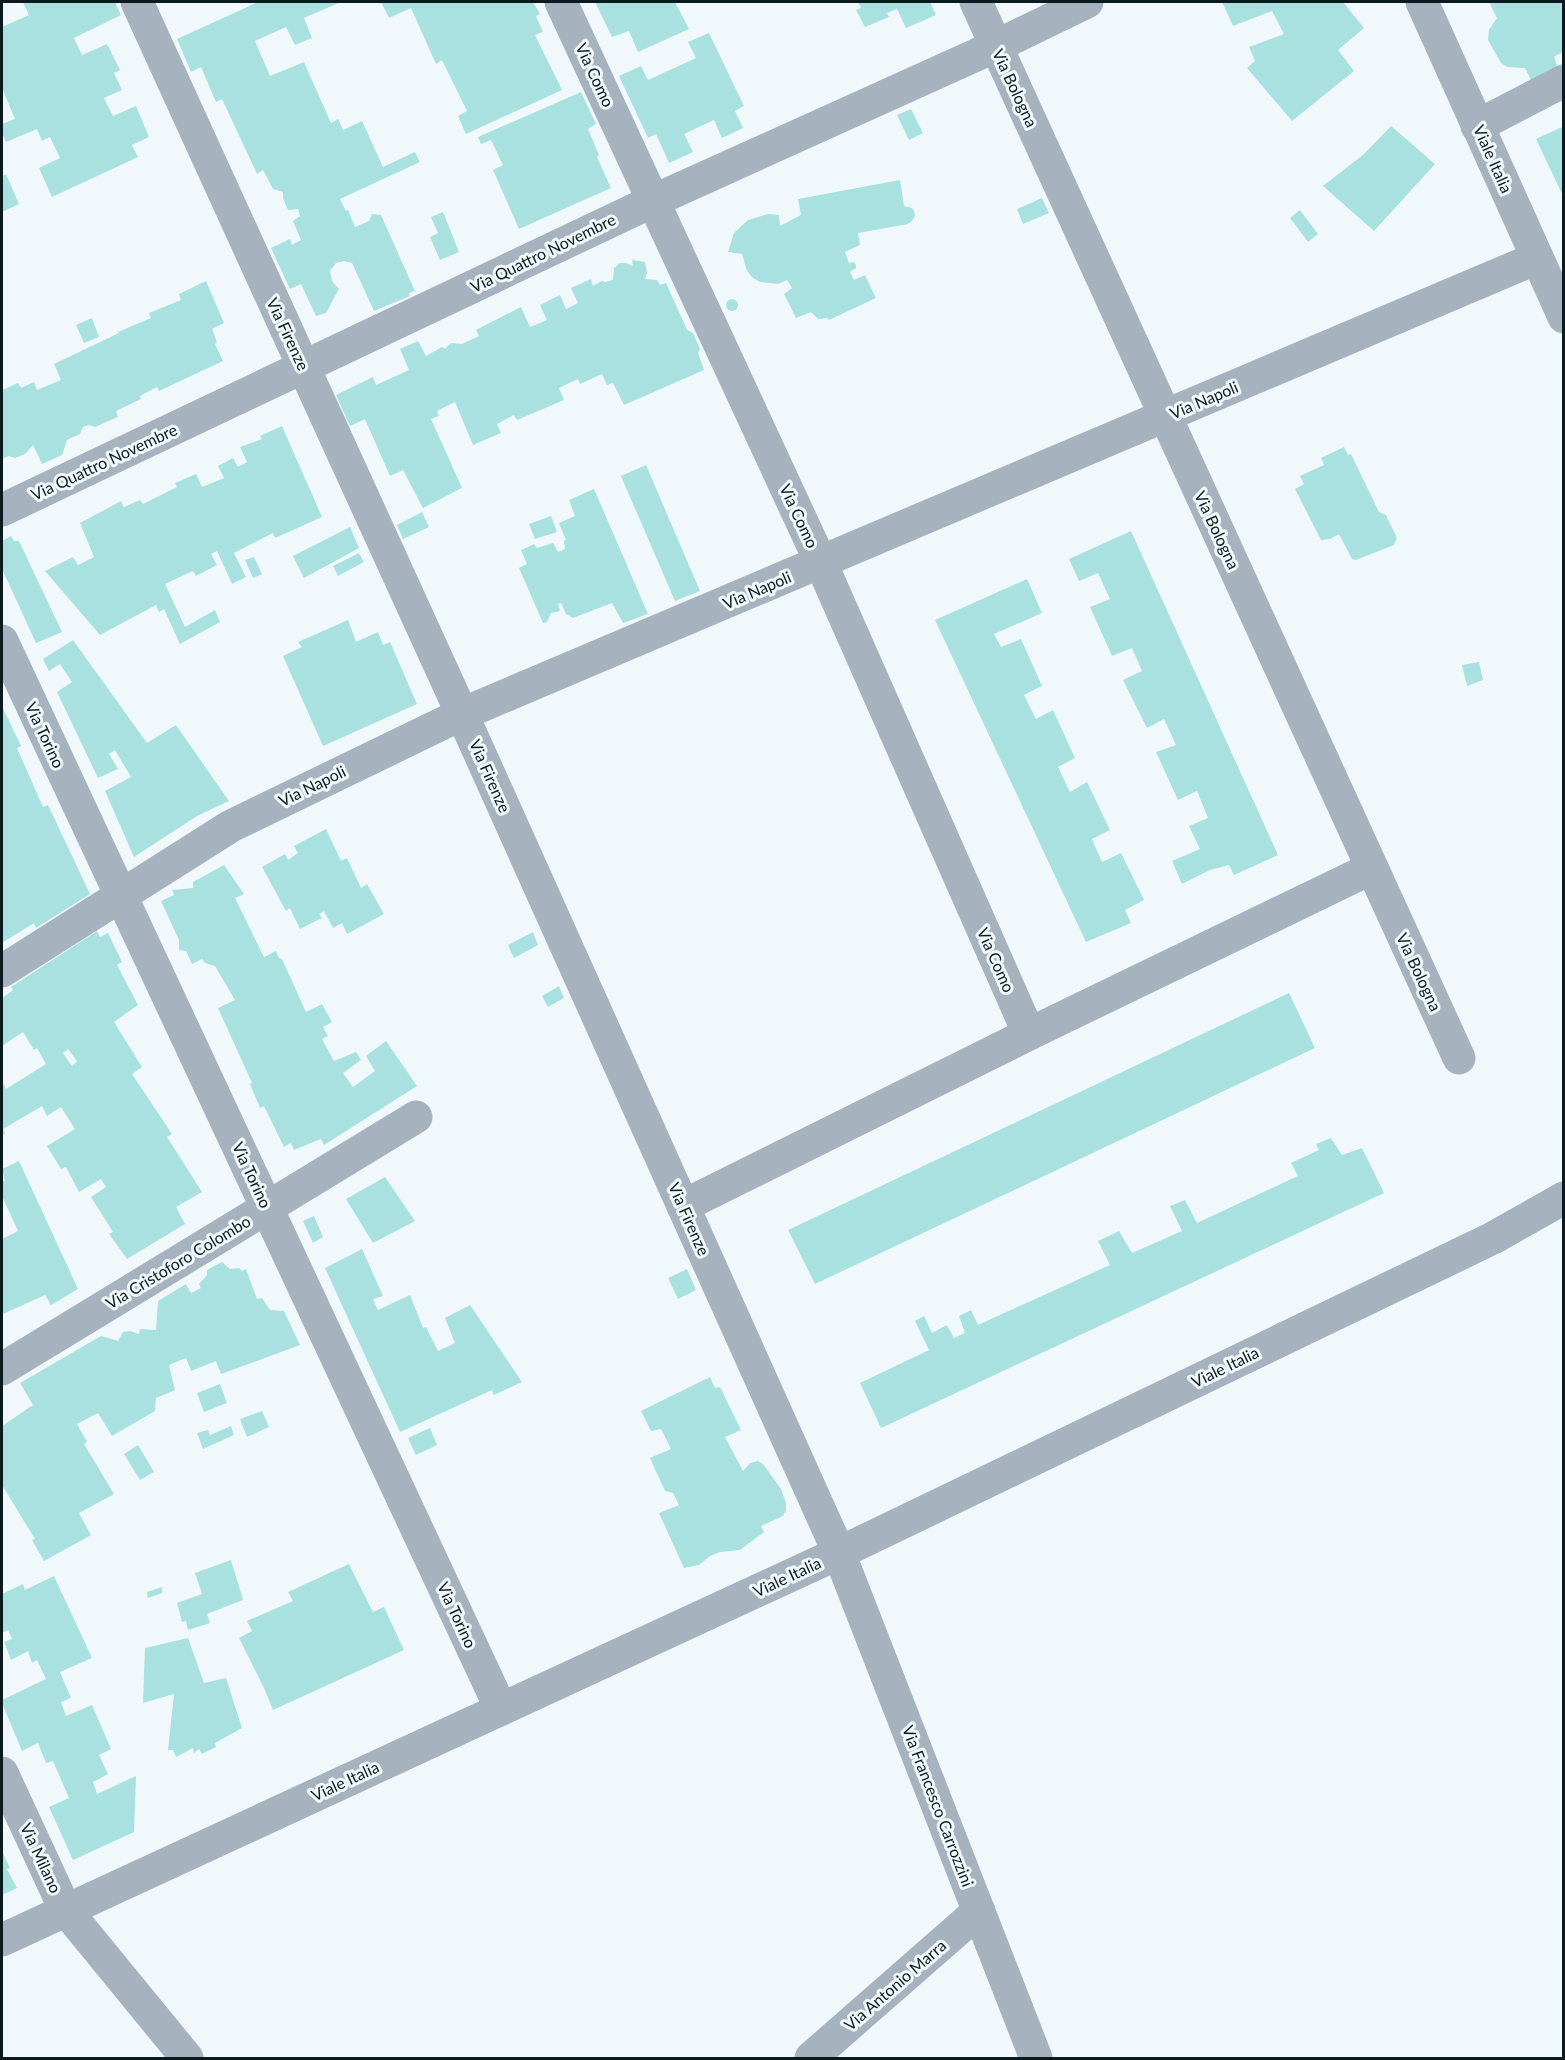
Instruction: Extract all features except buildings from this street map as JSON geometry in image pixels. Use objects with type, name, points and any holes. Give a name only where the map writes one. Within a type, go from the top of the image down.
[{"type":"street","name":"Via Firenze","points":[[137,2],[462,714],[839,1553]]},
{"type":"street","name":"Via Como","points":[[561,2],[821,563],[1029,1034]]},
{"type":"street","name":"Via Bologna","points":[[976,2],[1459,1058]]},
{"type":"street","name":"Via Quattro Novembre","points":[[2,510],[653,201],[996,46],[1087,2]]},
{"type":"street","name":"Viale Italia","points":[[1422,2],[1563,317]]},
{"type":"street","points":[[1477,126],[1563,81]]},
{"type":"street","name":"Via Napoli","points":[[2,971],[120,894],[231,826],[462,714],[1537,258]]},
{"type":"street","name":"Via Torino","points":[[2,641],[501,1709]]},
{"type":"street","points":[[683,1206],[1029,1034],[1372,868]]},
{"type":"street","name":"Via Cristoforo Colombo","points":[[2,1370],[416,1117]]},
{"type":"street","name":"Viale Italia","points":[[2,1940],[839,1553],[1493,1238],[1563,1198]]},
{"type":"street","name":"Via Francesco Carrozzini","points":[[839,1553],[1036,2058]]},
{"type":"street","name":"Via Milano","points":[[2,1773],[65,1910],[187,2058]]},
{"type":"street","name":"Via Antonio Marra","points":[[811,2058],[979,1911]]}]
